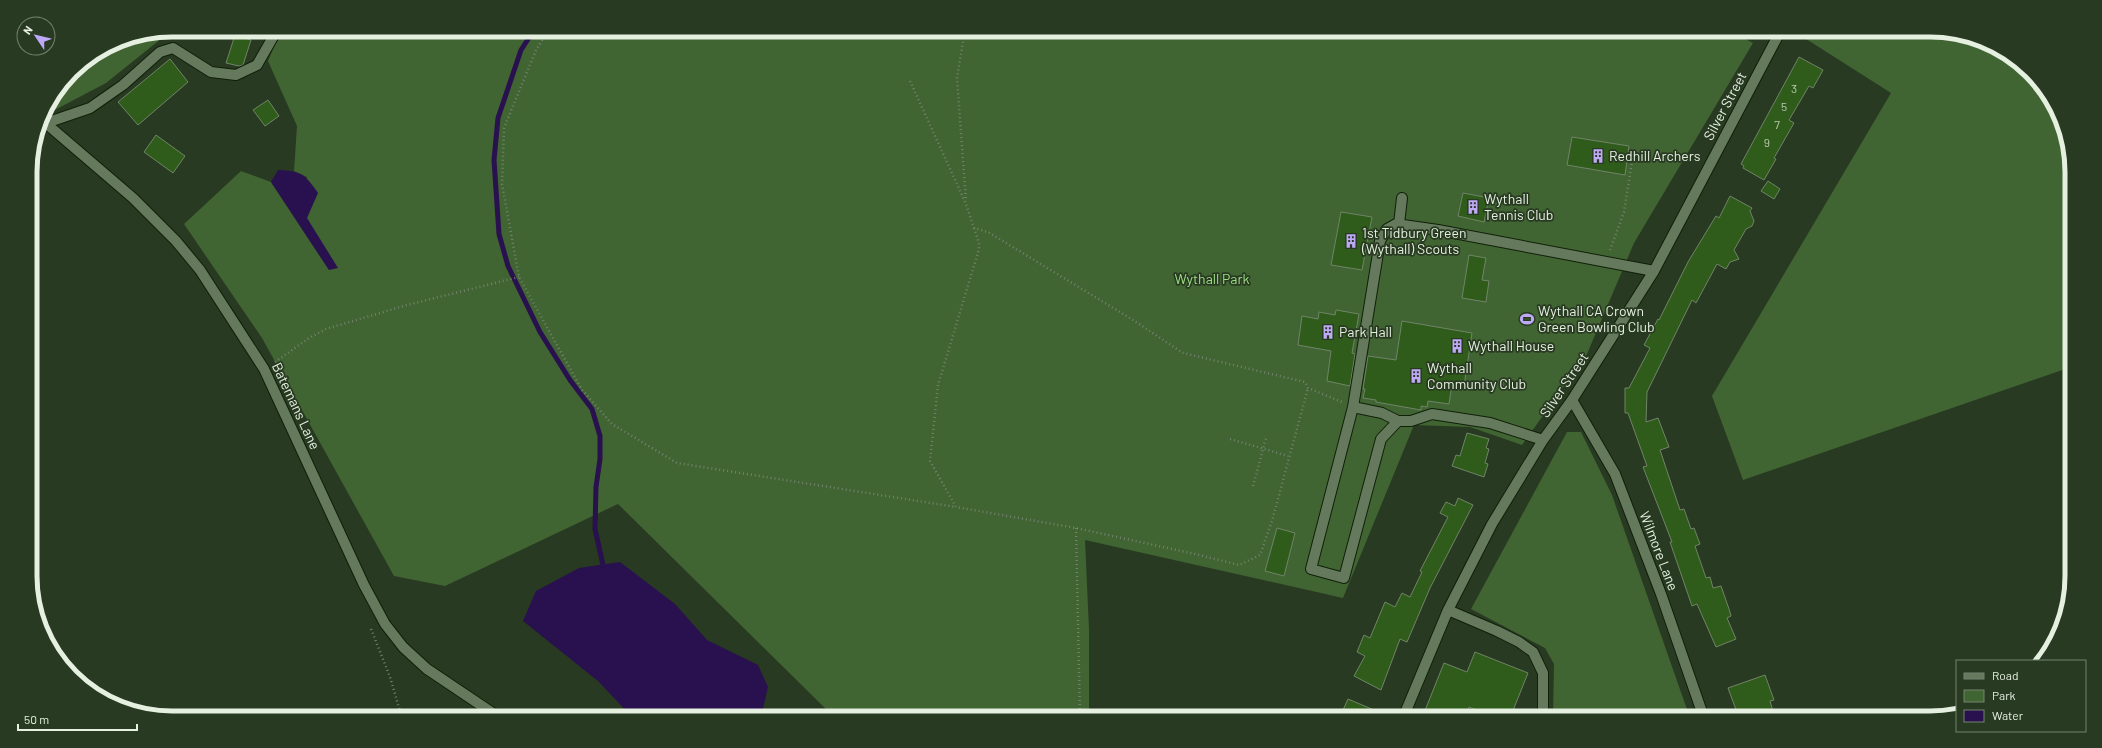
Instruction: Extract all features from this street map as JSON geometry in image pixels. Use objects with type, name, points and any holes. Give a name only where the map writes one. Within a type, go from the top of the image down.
[{"type":"street","points":[[47,120],[90,108],[123,86],[160,52],[173,48],[211,72],[236,75],[258,65],[273,37]]},
{"type":"street","name":"Silver Street","points":[[1405,711],[1448,610],[1492,524],[1543,440],[1572,400],[1654,271],[1776,37]]},
{"type":"street","name":"Batemans Lane","points":[[46,123],[133,198],[176,241],[200,270],[264,369],[364,585],[385,624],[403,647],[427,669],[490,711]]},
{"type":"street","points":[[1399,224],[1402,198]]},
{"type":"street","points":[[1398,421],[1380,439],[1344,578],[1311,569],[1353,407],[1380,241],[1387,229],[1399,224],[1438,230],[1654,271]]},
{"type":"street","name":"Wilmore Lane","points":[[1572,400],[1615,474],[1661,594],[1702,711]]},
{"type":"street","points":[[1353,407],[1382,414],[1398,421],[1411,421],[1432,414],[1490,424],[1543,440]]},
{"type":"street","points":[[1448,610],[1497,631],[1519,642],[1533,652],[1543,673],[1543,711]]},
{"type":"path","points":[[544,37],[536,50],[504,128],[502,184],[519,277],[582,390],[612,424],[677,463],[956,507],[1076,528],[1239,565],[1260,556],[1272,521],[1288,456],[1308,388]]},
{"type":"path","points":[[964,37],[957,78],[966,204]]},
{"type":"path","points":[[910,81],[966,204],[979,243],[979,249],[938,385],[930,461],[956,507]]},
{"type":"path","points":[[1606,262],[1624,212],[1633,155]]},
{"type":"path","points":[[974,228],[995,236],[1133,320],[1183,353],[1305,382],[1308,388],[1353,407]]},
{"type":"path","points":[[264,369],[309,338],[326,329],[407,305],[519,277]]},
{"type":"path","points":[[1253,486],[1266,438]]},
{"type":"path","points":[[1230,439],[1288,456]]},
{"type":"path","points":[[1076,528],[1080,711]]},
{"type":"path","points":[[370,623],[390,677],[400,711]]},
{"type":"green space","points":[[163,37],[106,83],[51,112],[55,104],[76,76],[104,55],[120,47]]},
{"type":"green space","name":"Wythall Park","points":[[278,37],[1742,37],[1753,43],[1634,243],[1587,354],[1522,445],[1470,427],[1414,425],[1343,598],[1085,540],[1089,629],[1089,711],[828,711],[618,504],[445,586],[394,576],[262,338],[184,224],[241,171],[271,182],[329,270],[307,218],[307,177],[294,171],[297,126],[268,61]]},
{"type":"green space","points":[[1803,37],[1930,37],[1948,38],[1974,44],[1998,55],[2026,76],[2047,104],[2055,120],[2064,154],[2065,369],[1743,480],[1712,396],[1891,93]]},
{"type":"green space","points":[[1567,432],[1581,432],[1612,495],[1688,711],[1553,711],[1554,664],[1545,648],[1471,609]]},
{"type":"water","points":[[278,170],[292,171],[302,175],[310,182],[318,193],[307,218],[338,268],[329,270],[271,182]]},
{"type":"water","points":[[620,562],[675,604],[707,640],[758,665],[768,687],[762,711],[626,711],[598,681],[523,621],[536,591],[579,568]]},
{"type":"building","points":[[234,37],[241,37],[251,40],[243,65],[239,66],[226,63]]},
{"type":"building","points":[[1799,57],[1823,70],[1813,88],[1809,86],[1789,120],[1794,123],[1774,158],[1776,159],[1764,180],[1743,168],[1744,166],[1741,164]]},
{"type":"building","points":[[170,59],[188,82],[138,125],[118,102]]},
{"type":"building","points":[[268,100],[279,116],[265,126],[253,110]]},
{"type":"building","points":[[156,135],[185,156],[173,173],[144,152]]},
{"type":"building","name":"Redhill Archers","points":[[1572,137],[1629,146],[1625,175],[1567,165]]},
{"type":"building","points":[[1768,181],[1780,189],[1774,199],[1761,191]]},
{"type":"building","name":"Wythall Tennis Club","points":[[1463,193],[1489,198],[1484,222],[1458,216]]},
{"type":"building","points":[[1730,196],[1752,208],[1750,211],[1754,221],[1752,226],[1746,229],[1734,250],[1739,259],[1730,262],[1726,269],[1717,264],[1696,303],[1692,300],[1647,392],[1646,422],[1658,418],[1669,447],[1660,450],[1680,510],[1684,509],[1691,529],[1694,528],[1700,544],[1695,546],[1706,578],[1710,577],[1713,588],[1721,586],[1729,609],[1731,616],[1727,618],[1736,639],[1716,647],[1697,604],[1692,606],[1670,542],[1672,542],[1643,467],[1647,466],[1628,413],[1625,413],[1625,388],[1629,388],[1650,348],[1644,345],[1658,319],[1659,320],[1688,262],[1716,216],[1719,218]]},
{"type":"building","name":"1st Tidbury Green (Wythall) Scouts","points":[[1341,212],[1372,217],[1362,270],[1331,265]]},
{"type":"building","points":[[1469,255],[1486,258],[1482,280],[1489,281],[1486,302],[1462,298]]},
{"type":"building","name":"Park Hall","points":[[1336,310],[1359,314],[1352,353],[1355,354],[1350,386],[1327,381],[1331,351],[1298,345],[1302,316],[1318,319],[1319,312],[1335,315]]},
{"type":"building","name":"Wythall Community Club","points":[[1402,321],[1472,333],[1464,386],[1452,384],[1449,404],[1428,401],[1427,407],[1421,406],[1421,410],[1376,402],[1376,400],[1363,398],[1368,356],[1396,360]]},
{"type":"building","points":[[1467,433],[1489,439],[1486,448],[1489,449],[1485,463],[1488,464],[1484,477],[1452,466],[1456,455],[1460,456]]},
{"type":"building","points":[[1458,498],[1473,505],[1430,588],[1407,642],[1400,639],[1381,690],[1354,676],[1365,656],[1357,652],[1364,635],[1370,638],[1385,602],[1395,607],[1402,593],[1410,597],[1422,572],[1420,571],[1448,517],[1440,513],[1446,502],[1455,506]]},
{"type":"building","points":[[1277,528],[1295,533],[1284,576],[1265,571]]},
{"type":"building","points":[[1475,652],[1528,673],[1513,711],[1478,711],[1469,707],[1468,711],[1425,711],[1444,663],[1467,672]]},
{"type":"building","points":[[1765,675],[1774,700],[1770,701],[1773,711],[1736,711],[1728,688]]},
{"type":"building","points":[[1348,699],[1376,711],[1345,711],[1343,710]]},
{"type":"waterway","points":[[529,37],[521,50],[498,118],[494,160],[499,234],[508,266],[540,332],[570,380],[592,409],[600,436],[600,459],[596,487],[595,529],[603,565]]},
{"type":"place","name":"Redhill Archers","points":[[1598,156]]},
{"type":"place","name":"Wythall Tennis Club","points":[[1473,207]]},
{"type":"place","name":"1st Tidbury Green (Wythall) Scouts","points":[[1351,241]]},
{"type":"place","name":"Wythall CA Crown Green Bowling Club","points":[[1527,319]]},
{"type":"place","name":"Park Hall","points":[[1328,332]]},
{"type":"place","name":"Wythall House","points":[[1457,346]]},
{"type":"place","name":"Wythall Community Club","points":[[1416,376]]}]
